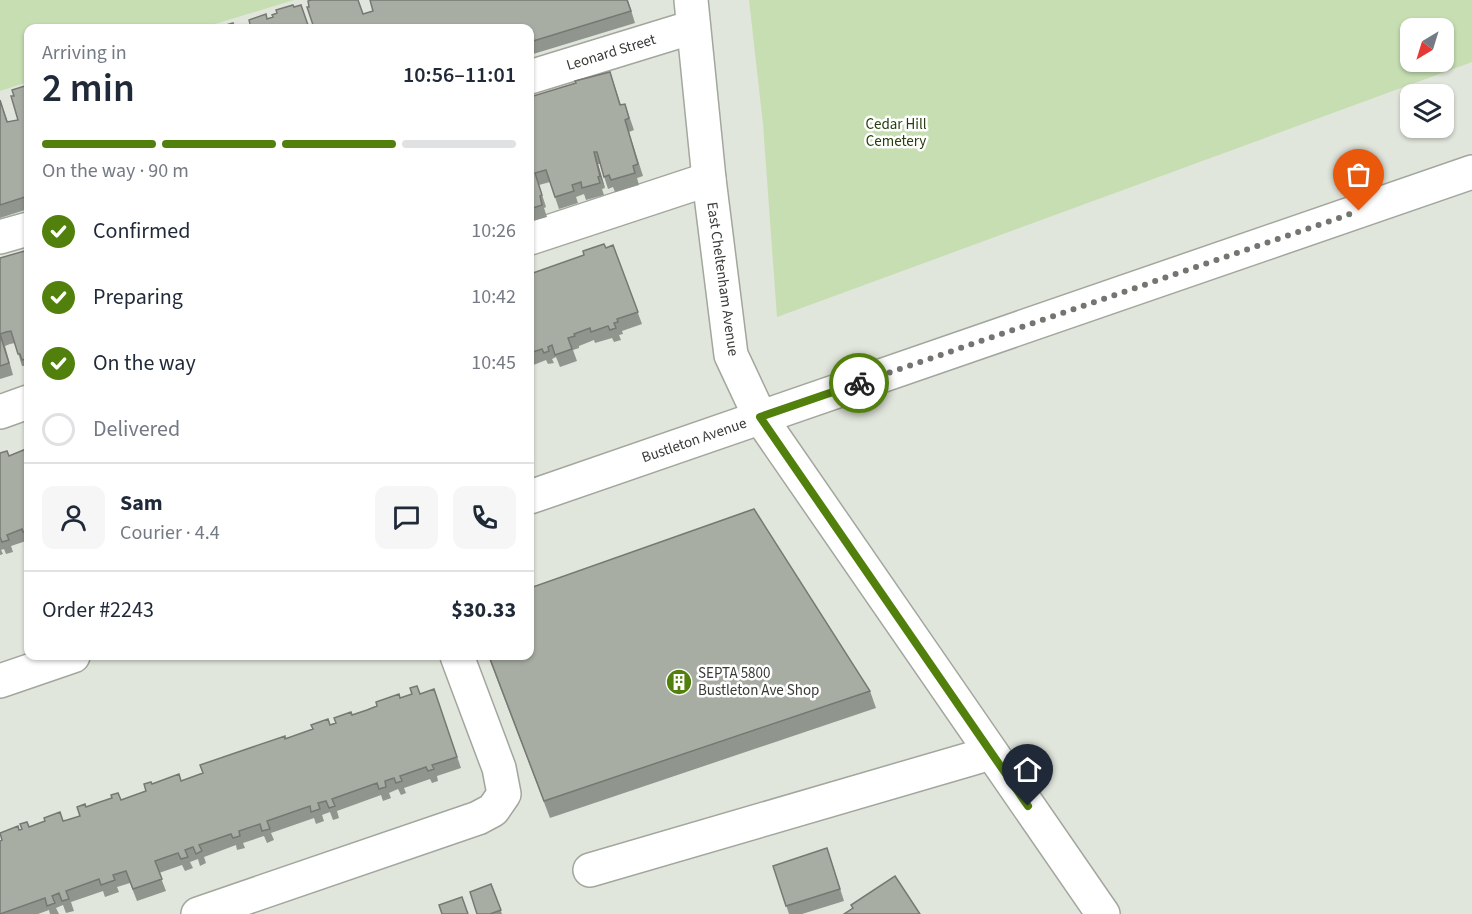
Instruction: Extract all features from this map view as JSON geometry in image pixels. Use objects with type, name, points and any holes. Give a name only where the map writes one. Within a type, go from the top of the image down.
[{"type":"street","name":"Leonard Street","points":[[534,75],[692,14]]},
{"type":"street","name":"East Cheltenham Avenue","points":[[692,14],[709,179],[731,355],[760,417],[1103,914]]},
{"type":"street","name":"Bustleton Avenue","points":[[534,496],[1472,172]]},
{"type":"street","points":[[534,237],[709,179]]},
{"type":"street","points":[[0,237],[24,230]]},
{"type":"street","points":[[0,412],[24,403]]},
{"type":"street","points":[[0,681],[61,660]]},
{"type":"street","points":[[198,914],[478,818],[493,810],[504,794],[499,768],[459,660]]},
{"type":"street","points":[[590,870],[991,753]]},
{"type":"green space","points":[[0,0],[294,0],[215,24],[24,24],[24,83],[0,91]]},
{"type":"green space","name":"Cedar Hill Cemetery","points":[[749,0],[1472,0],[1472,62],[1454,69],[1454,18],[1400,18],[1400,72],[1445,72],[1412,84],[1400,84],[1400,88],[777,317],[763,124]]},
{"type":"building","points":[[358,0],[363,14],[373,11],[370,0],[627,0],[631,11],[534,41],[534,24],[313,24],[307,7],[309,7],[308,1]]},
{"type":"building","points":[[301,5],[308,24],[250,24],[249,20],[266,14],[267,19],[273,17],[272,15],[277,13],[276,10]]},
{"type":"building","points":[[610,72],[620,105],[625,104],[629,118],[625,120],[638,164],[633,166],[635,173],[611,180],[609,175],[604,177],[597,152],[594,152],[600,183],[582,188],[581,182],[572,185],[574,191],[555,197],[546,170],[535,173],[542,195],[540,196],[542,205],[534,208],[534,96],[576,83],[575,81]]},
{"type":"building","points":[[24,86],[24,197],[0,205],[0,100],[7,122],[18,120],[11,96],[14,96],[12,90]]},
{"type":"building","points":[[604,244],[606,248],[613,245],[638,312],[617,319],[618,322],[614,323],[616,328],[610,330],[608,326],[591,332],[590,328],[574,334],[575,336],[568,338],[572,349],[555,355],[552,345],[548,347],[549,351],[544,353],[542,349],[534,352],[534,273],[584,255],[583,251]]},
{"type":"building","points":[[24,251],[24,359],[22,360],[18,354],[11,331],[0,334],[0,258]]},
{"type":"building","points":[[0,334],[9,363],[0,366]]},
{"type":"building","points":[[24,450],[24,532],[22,529],[7,535],[9,540],[2,542],[0,537],[0,453],[7,451],[9,456]]},
{"type":"building","name":"SEPTA 5800 Bustleton Ave Shop","points":[[754,509],[870,691],[544,801],[491,660],[534,660],[534,587]]},
{"type":"building","points":[[417,686],[420,694],[434,689],[457,757],[432,765],[434,769],[428,771],[426,767],[400,776],[402,781],[396,783],[394,778],[385,781],[386,787],[379,789],[377,783],[332,799],[335,806],[329,808],[326,801],[318,803],[320,809],[311,812],[310,806],[267,821],[270,829],[262,831],[260,824],[239,831],[240,836],[233,838],[231,834],[199,845],[202,851],[196,854],[193,847],[185,850],[188,857],[181,859],[178,853],[155,861],[162,879],[133,889],[126,871],[113,875],[115,880],[101,885],[99,879],[66,891],[69,899],[62,901],[59,893],[52,896],[55,903],[47,906],[45,898],[0,914],[0,841],[2,840],[0,833],[18,826],[19,830],[22,829],[20,824],[27,822],[29,827],[60,812],[63,821],[80,816],[77,807],[85,804],[86,807],[112,798],[111,795],[118,793],[121,800],[146,791],[144,784],[151,782],[152,784],[179,774],[181,781],[203,773],[200,765],[285,736],[285,739],[313,729],[311,725],[328,719],[330,725],[336,723],[334,718],[351,712],[352,715],[367,710],[377,706],[376,702],[399,694],[400,698],[412,694],[410,688]]},
{"type":"building","points":[[827,848],[840,889],[786,906],[773,866]]},
{"type":"building","points":[[895,876],[920,914],[844,914],[853,908],[851,905]]},
{"type":"building","points":[[491,884],[501,910],[490,914],[477,914],[470,892]]},
{"type":"building","points":[[462,897],[468,914],[442,914],[439,905]]},
{"type":"way so far","points":[[859,383],[1359,211]]},
{"type":"place","name":"SEPTA 5800 Bustleton Ave Shop","points":[[679,682]]},
{"type":"route","points":[[859,383],[760,417],[1028,806]]}]
